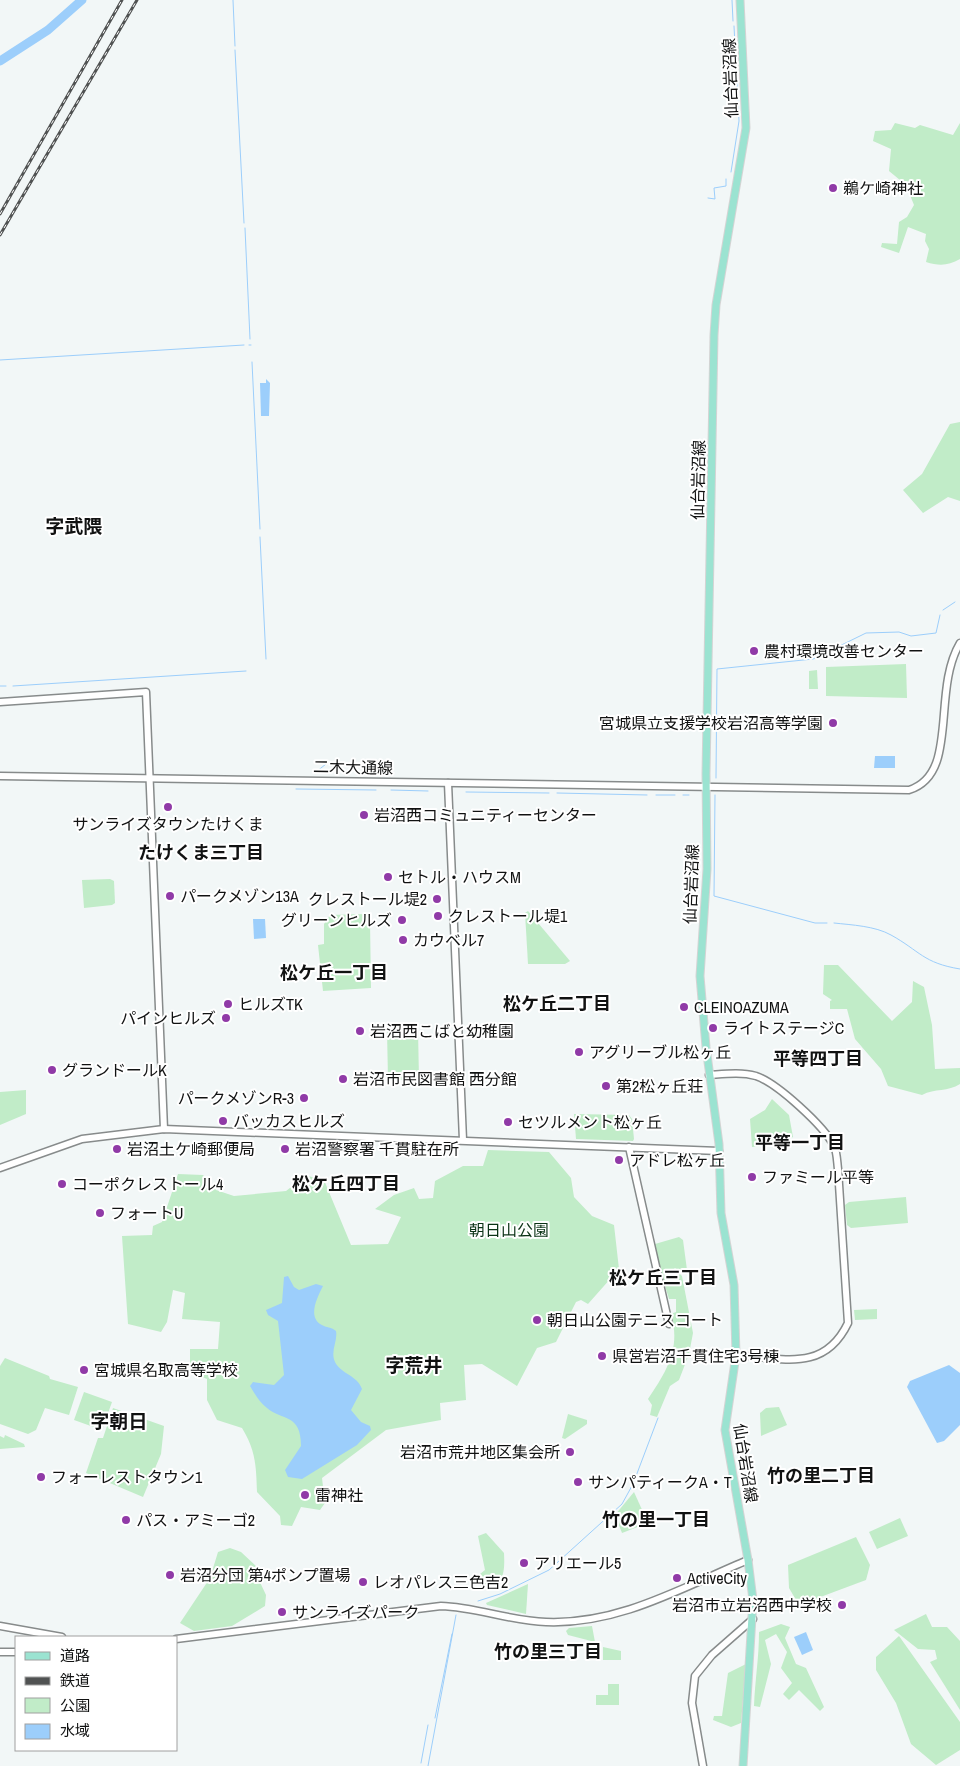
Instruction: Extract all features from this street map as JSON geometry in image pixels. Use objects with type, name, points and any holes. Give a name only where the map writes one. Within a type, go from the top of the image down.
[{"type":"main road","name":"仙台岩沼線","points":[[740,0],[746,128],[716,305],[706,787],[706,899],[700,976],[719,1151],[721,1213],[734,1285],[736,1355],[724,1430],[748,1560],[753,1619],[743,1766]]},
{"type":"street","points":[[952,727],[951,669],[960,643]]},
{"type":"street","points":[[0,702],[146,692],[164,1130]]},
{"type":"street","name":"二木大通線","points":[[0,776],[909,790],[923,787],[939,778]]},
{"type":"street","points":[[448,783],[463,1140]]},
{"type":"street","points":[[710,1075],[742,1073],[767,1080],[785,1092],[828,1137],[836,1151],[838,1169],[848,1323],[841,1337],[830,1349],[814,1357],[803,1359],[736,1355]]},
{"type":"street","points":[[0,1168],[82,1139],[164,1130],[719,1151]]},
{"type":"street","points":[[629,1147],[669,1324]]},
{"type":"street","points":[[178,1639],[441,1606],[466,1608],[536,1622],[585,1621],[633,1609],[748,1560]]},
{"type":"street","points":[[703,1766],[692,1703],[695,1676],[712,1655],[753,1619]]},
{"type":"street","points":[[0,1626],[50,1636]]},
{"type":"street","points":[[0,1652],[15,1652]]},
{"type":"green space","points":[[895,123],[915,128],[920,125],[953,135],[960,123],[960,259],[956,261],[943,265],[926,262],[929,249],[925,241],[926,234],[908,227],[899,253],[881,247],[882,243],[897,244],[899,222],[907,217],[914,205],[906,185],[889,171],[891,149],[873,141],[875,131],[891,130]]},
{"type":"green space","points":[[960,422],[960,501],[948,497],[923,513],[903,490],[922,474],[950,424]]},
{"type":"green space","points":[[906,664],[907,698],[826,696],[826,667]]},
{"type":"green space","points":[[817,670],[818,689],[809,689],[809,671]]},
{"type":"green space","points":[[110,879],[114,881],[115,903],[84,908],[82,880]]},
{"type":"green space","points":[[528,911],[570,961],[565,964],[528,964],[525,913]]},
{"type":"green space","points":[[366,914],[370,921],[371,988],[323,991],[318,945],[324,944],[324,924],[330,915]]},
{"type":"green space","points":[[824,965],[838,965],[892,1021],[912,1002],[913,981],[924,987],[932,1025],[935,1069],[960,1068],[960,1084],[922,1095],[888,1086],[881,1069],[855,1039],[847,1009],[830,1009],[830,1001],[832,1000],[823,994]]},
{"type":"green space","points":[[418,1029],[419,1080],[388,1080],[387,1030]]},
{"type":"green space","points":[[26,1090],[26,1114],[0,1125],[0,1092]]},
{"type":"green space","points":[[772,1099],[789,1115],[793,1137],[779,1145],[752,1147],[750,1119],[765,1110]]},
{"type":"green space","points":[[574,1114],[629,1115],[632,1119],[634,1139],[633,1141],[576,1139]]},
{"type":"green space","name":"朝日山公園","points":[[488,1150],[549,1152],[571,1178],[574,1197],[592,1216],[614,1225],[619,1269],[588,1304],[581,1300],[576,1302],[556,1342],[537,1348],[517,1386],[482,1364],[464,1365],[466,1400],[440,1403],[441,1420],[386,1430],[322,1478],[325,1503],[320,1510],[301,1507],[292,1526],[281,1525],[280,1516],[257,1492],[254,1459],[247,1436],[242,1428],[217,1420],[207,1400],[207,1379],[190,1372],[190,1349],[218,1349],[220,1322],[182,1319],[185,1293],[173,1290],[167,1322],[161,1332],[128,1324],[122,1236],[152,1235],[153,1226],[162,1222],[178,1174],[203,1175],[216,1190],[234,1196],[286,1191],[299,1181],[300,1174],[324,1180],[351,1245],[388,1244],[401,1217],[375,1209],[394,1195],[414,1188],[419,1199],[433,1198],[435,1181],[463,1166],[483,1166]]},
{"type":"green space","points":[[906,1197],[908,1223],[851,1228],[847,1225],[845,1205],[849,1202]]},
{"type":"green space","points":[[679,1237],[683,1240],[687,1270],[680,1272],[674,1268],[682,1276],[693,1333],[689,1354],[679,1380],[670,1386],[657,1417],[650,1415],[652,1405],[648,1399],[661,1379],[670,1359],[674,1338],[671,1314],[676,1312],[676,1299],[669,1299],[654,1249],[655,1244]]},
{"type":"green space","points":[[877,1309],[877,1319],[855,1320],[854,1310]]},
{"type":"green space","points":[[5,1358],[49,1376],[50,1379],[78,1387],[69,1415],[45,1408],[36,1430],[28,1434],[0,1424],[0,1366]]},
{"type":"green space","points":[[84,1392],[112,1402],[102,1430],[74,1420]]},
{"type":"green space","points":[[779,1407],[787,1425],[761,1436],[760,1413],[766,1408]]},
{"type":"green space","points":[[113,1408],[164,1426],[161,1454],[143,1497],[86,1473],[98,1438],[103,1438]]},
{"type":"green space","points":[[568,1414],[587,1420],[587,1424],[565,1439],[562,1438]]},
{"type":"green space","points":[[5,1435],[24,1444],[25,1447],[0,1449],[0,1436],[4,1438]]},
{"type":"green space","points":[[634,1492],[648,1523],[622,1533],[615,1515]]},
{"type":"green space","points":[[900,1518],[908,1536],[877,1549],[869,1532]]},
{"type":"green space","points":[[486,1533],[504,1553],[504,1567],[502,1578],[499,1582],[489,1587],[481,1587],[478,1582],[480,1574],[485,1570],[478,1536]]},
{"type":"green space","points":[[856,1537],[870,1565],[866,1580],[799,1605],[789,1588],[788,1565]]},
{"type":"green space","points":[[230,1548],[241,1552],[257,1567],[258,1578],[266,1595],[265,1606],[232,1626],[194,1631],[180,1623],[210,1578],[218,1552]]},
{"type":"green space","points":[[528,1584],[526,1614],[487,1605],[486,1603]]},
{"type":"green space","points":[[926,1614],[932,1627],[947,1627],[960,1641],[960,1710],[930,1662],[937,1659],[935,1650],[918,1649],[894,1630]]},
{"type":"green space","points":[[781,1624],[790,1627],[785,1638],[796,1664],[806,1668],[824,1707],[820,1711],[799,1690],[789,1700],[783,1694],[792,1683],[781,1668],[787,1652],[776,1634],[765,1640],[771,1664],[760,1707],[754,1706],[759,1632]]},
{"type":"green space","points":[[592,1626],[595,1642],[568,1635],[566,1631],[569,1628]]},
{"type":"green space","points":[[899,1636],[960,1722],[960,1750],[936,1765],[911,1744],[896,1703],[876,1670],[876,1657]]},
{"type":"green space","points":[[603,1647],[621,1651],[621,1660],[603,1660]]},
{"type":"green space","points":[[746,1664],[741,1723],[731,1727],[713,1720],[714,1716],[722,1716],[728,1673]]},
{"type":"green space","points":[[608,1684],[619,1684],[619,1705],[596,1705],[596,1695],[608,1695]]},
{"type":"water","points":[[266,379],[270,383],[269,416],[261,416],[260,383],[266,383]]},
{"type":"water","points":[[875,756],[895,756],[895,768],[874,768]]},
{"type":"water","points":[[253,919],[265,919],[266,938],[254,939]]},
{"type":"water","points":[[288,1276],[294,1287],[299,1290],[316,1284],[323,1286],[314,1308],[315,1318],[319,1323],[336,1331],[333,1354],[335,1362],[360,1384],[362,1389],[351,1410],[361,1422],[370,1426],[371,1430],[357,1445],[302,1479],[288,1477],[285,1470],[301,1446],[298,1428],[290,1420],[264,1406],[250,1386],[253,1382],[274,1385],[284,1375],[278,1321],[268,1315],[266,1310],[282,1303],[284,1277]]},
{"type":"water","points":[[949,1365],[960,1373],[960,1425],[944,1441],[937,1443],[907,1387],[910,1381]]},
{"type":"water","points":[[806,1632],[813,1650],[802,1655],[794,1637]]},
{"type":"waterway","points":[[0,61],[48,30],[82,0]]},
{"type":"waterway","points":[[233,0],[235,46]]},
{"type":"waterway","points":[[732,0],[733,21]]},
{"type":"waterway","points":[[731,172],[739,121],[734,26]]},
{"type":"waterway","points":[[235,50],[244,223]]},
{"type":"waterway","points":[[708,198],[715,199],[714,188],[726,186],[726,179]]},
{"type":"waterway","points":[[245,228],[250,339]]},
{"type":"waterway","points":[[0,360],[244,345]]},
{"type":"waterway","points":[[252,362],[260,529]]},
{"type":"waterway","points":[[260,537],[266,659]]},
{"type":"waterway","points":[[943,610],[955,602]]},
{"type":"waterway","points":[[716,778],[717,669],[813,659],[866,633],[899,632],[911,636],[936,633],[940,615]]},
{"type":"waterway","points":[[13,686],[246,671]]},
{"type":"waterway","points":[[0,686],[6,686]]},
{"type":"waterway","points":[[316,772],[326,764]]},
{"type":"waterway","points":[[296,789],[376,790]]},
{"type":"waterway","points":[[391,790],[428,791]]},
{"type":"waterway","points":[[466,792],[549,793]]},
{"type":"waterway","points":[[557,793],[647,795]]},
{"type":"waterway","points":[[656,795],[675,795]]},
{"type":"waterway","points":[[683,795],[689,795]]},
{"type":"waterway","points":[[715,795],[714,896],[815,923],[827,923]]},
{"type":"waterway","points":[[834,923],[863,926],[885,932],[930,960],[960,969]]},
{"type":"waterway","points":[[478,1601],[500,1594],[549,1570],[622,1504],[633,1484],[658,1418]]},
{"type":"waterway","points":[[428,1766],[456,1615]]},
{"type":"waterway","points":[[435,1718],[452,1634]]},
{"type":"waterway","points":[[421,1763],[428,1725]]},
{"type":"railway","points":[[0,214],[122,0]]},
{"type":"railway","points":[[0,235],[137,0]]},
{"type":"place","name":"鵜ケ崎神社","points":[[833,188]]},
{"type":"place","name":"農村環境改善センター","points":[[754,651]]},
{"type":"place","name":"宮城県立支援学校岩沼高等学園","points":[[833,723]]},
{"type":"place","name":"サンライズタウンたけくま","points":[[168,807]]},
{"type":"place","name":"岩沼西コミュニティーセンター","points":[[364,815]]},
{"type":"place","name":"セトル・ハウスM","points":[[388,877]]},
{"type":"place","name":"パークメゾン13A","points":[[170,896]]},
{"type":"place","name":"クレストール堤2","points":[[437,899]]},
{"type":"place","name":"クレストール堤1","points":[[438,916]]},
{"type":"place","name":"グリーンヒルズ","points":[[402,920]]},
{"type":"place","name":"カウベル7","points":[[403,940]]},
{"type":"place","name":"ヒルズTK","points":[[228,1004]]},
{"type":"place","name":"CLEINOAZUMA","points":[[684,1007]]},
{"type":"place","name":"パインヒルズ","points":[[226,1018]]},
{"type":"place","name":"ライトステージC","points":[[713,1028]]},
{"type":"place","name":"岩沼西こばと幼稚園","points":[[360,1031]]},
{"type":"place","name":"アグリーブル松ヶ丘","points":[[579,1052]]},
{"type":"place","name":"グランドールK","points":[[52,1070]]},
{"type":"place","name":"岩沼市民図書館 西分館","points":[[343,1079]]},
{"type":"place","name":"第2松ヶ丘荘","points":[[606,1086]]},
{"type":"place","name":"パークメゾンR-3","points":[[304,1098]]},
{"type":"place","name":"バッカスヒルズ","points":[[223,1121]]},
{"type":"place","name":"セツルメント松ヶ丘","points":[[508,1122]]},
{"type":"place","name":"岩沼土ケ崎郵便局","points":[[117,1149]]},
{"type":"place","name":"岩沼警察署 千貫駐在所","points":[[285,1149]]},
{"type":"place","name":"アドレ松ヶ丘","points":[[619,1160]]},
{"type":"place","name":"ファミール平等","points":[[752,1177]]},
{"type":"place","name":"コーポクレストール4","points":[[62,1184]]},
{"type":"place","name":"フォートU","points":[[100,1213]]},
{"type":"place","name":"朝日山公園テニスコート","points":[[537,1320]]},
{"type":"place","name":"県営岩沼千貫住宅3号棟","points":[[602,1356]]},
{"type":"place","name":"宮城県名取高等学校","points":[[84,1370]]},
{"type":"place","name":"岩沼市荒井地区集会所","points":[[570,1452]]},
{"type":"place","name":"フォーレストタウン1","points":[[41,1477]]},
{"type":"place","name":"サンパティークA・T","points":[[578,1482]]},
{"type":"place","name":"雷神社","points":[[305,1495]]},
{"type":"place","name":"パス・アミーゴ2","points":[[126,1520]]},
{"type":"place","name":"アリエール5","points":[[524,1563]]},
{"type":"place","name":"岩沼分団 第4ポンプ置場","points":[[170,1575]]},
{"type":"place","name":"ActiveCity","points":[[677,1578]]},
{"type":"place","name":"レオパレス三色吉2","points":[[363,1582]]},
{"type":"place","name":"岩沼市立岩沼西中学校","points":[[842,1605]]},
{"type":"place","name":"サンライズパーク","points":[[282,1612]]},
{"type":"district","name":"字武隈","points":[[74,526]]},
{"type":"district","name":"たけくま三丁目","points":[[201,852]]},
{"type":"district","name":"松ケ丘一丁目","points":[[334,972]]},
{"type":"district","name":"松ケ丘二丁目","points":[[557,1003]]},
{"type":"district","name":"平等四丁目","points":[[818,1058]]},
{"type":"district","name":"平等一丁目","points":[[800,1142]]},
{"type":"district","name":"松ケ丘四丁目","points":[[346,1183]]},
{"type":"district","name":"松ケ丘三丁目","points":[[663,1277]]},
{"type":"district","name":"字荒井","points":[[414,1365]]},
{"type":"district","name":"字朝日","points":[[119,1421]]},
{"type":"district","name":"竹の里二丁目","points":[[821,1475]]},
{"type":"district","name":"竹の里一丁目","points":[[656,1519]]},
{"type":"district","name":"竹の里三丁目","points":[[548,1651]]}]
